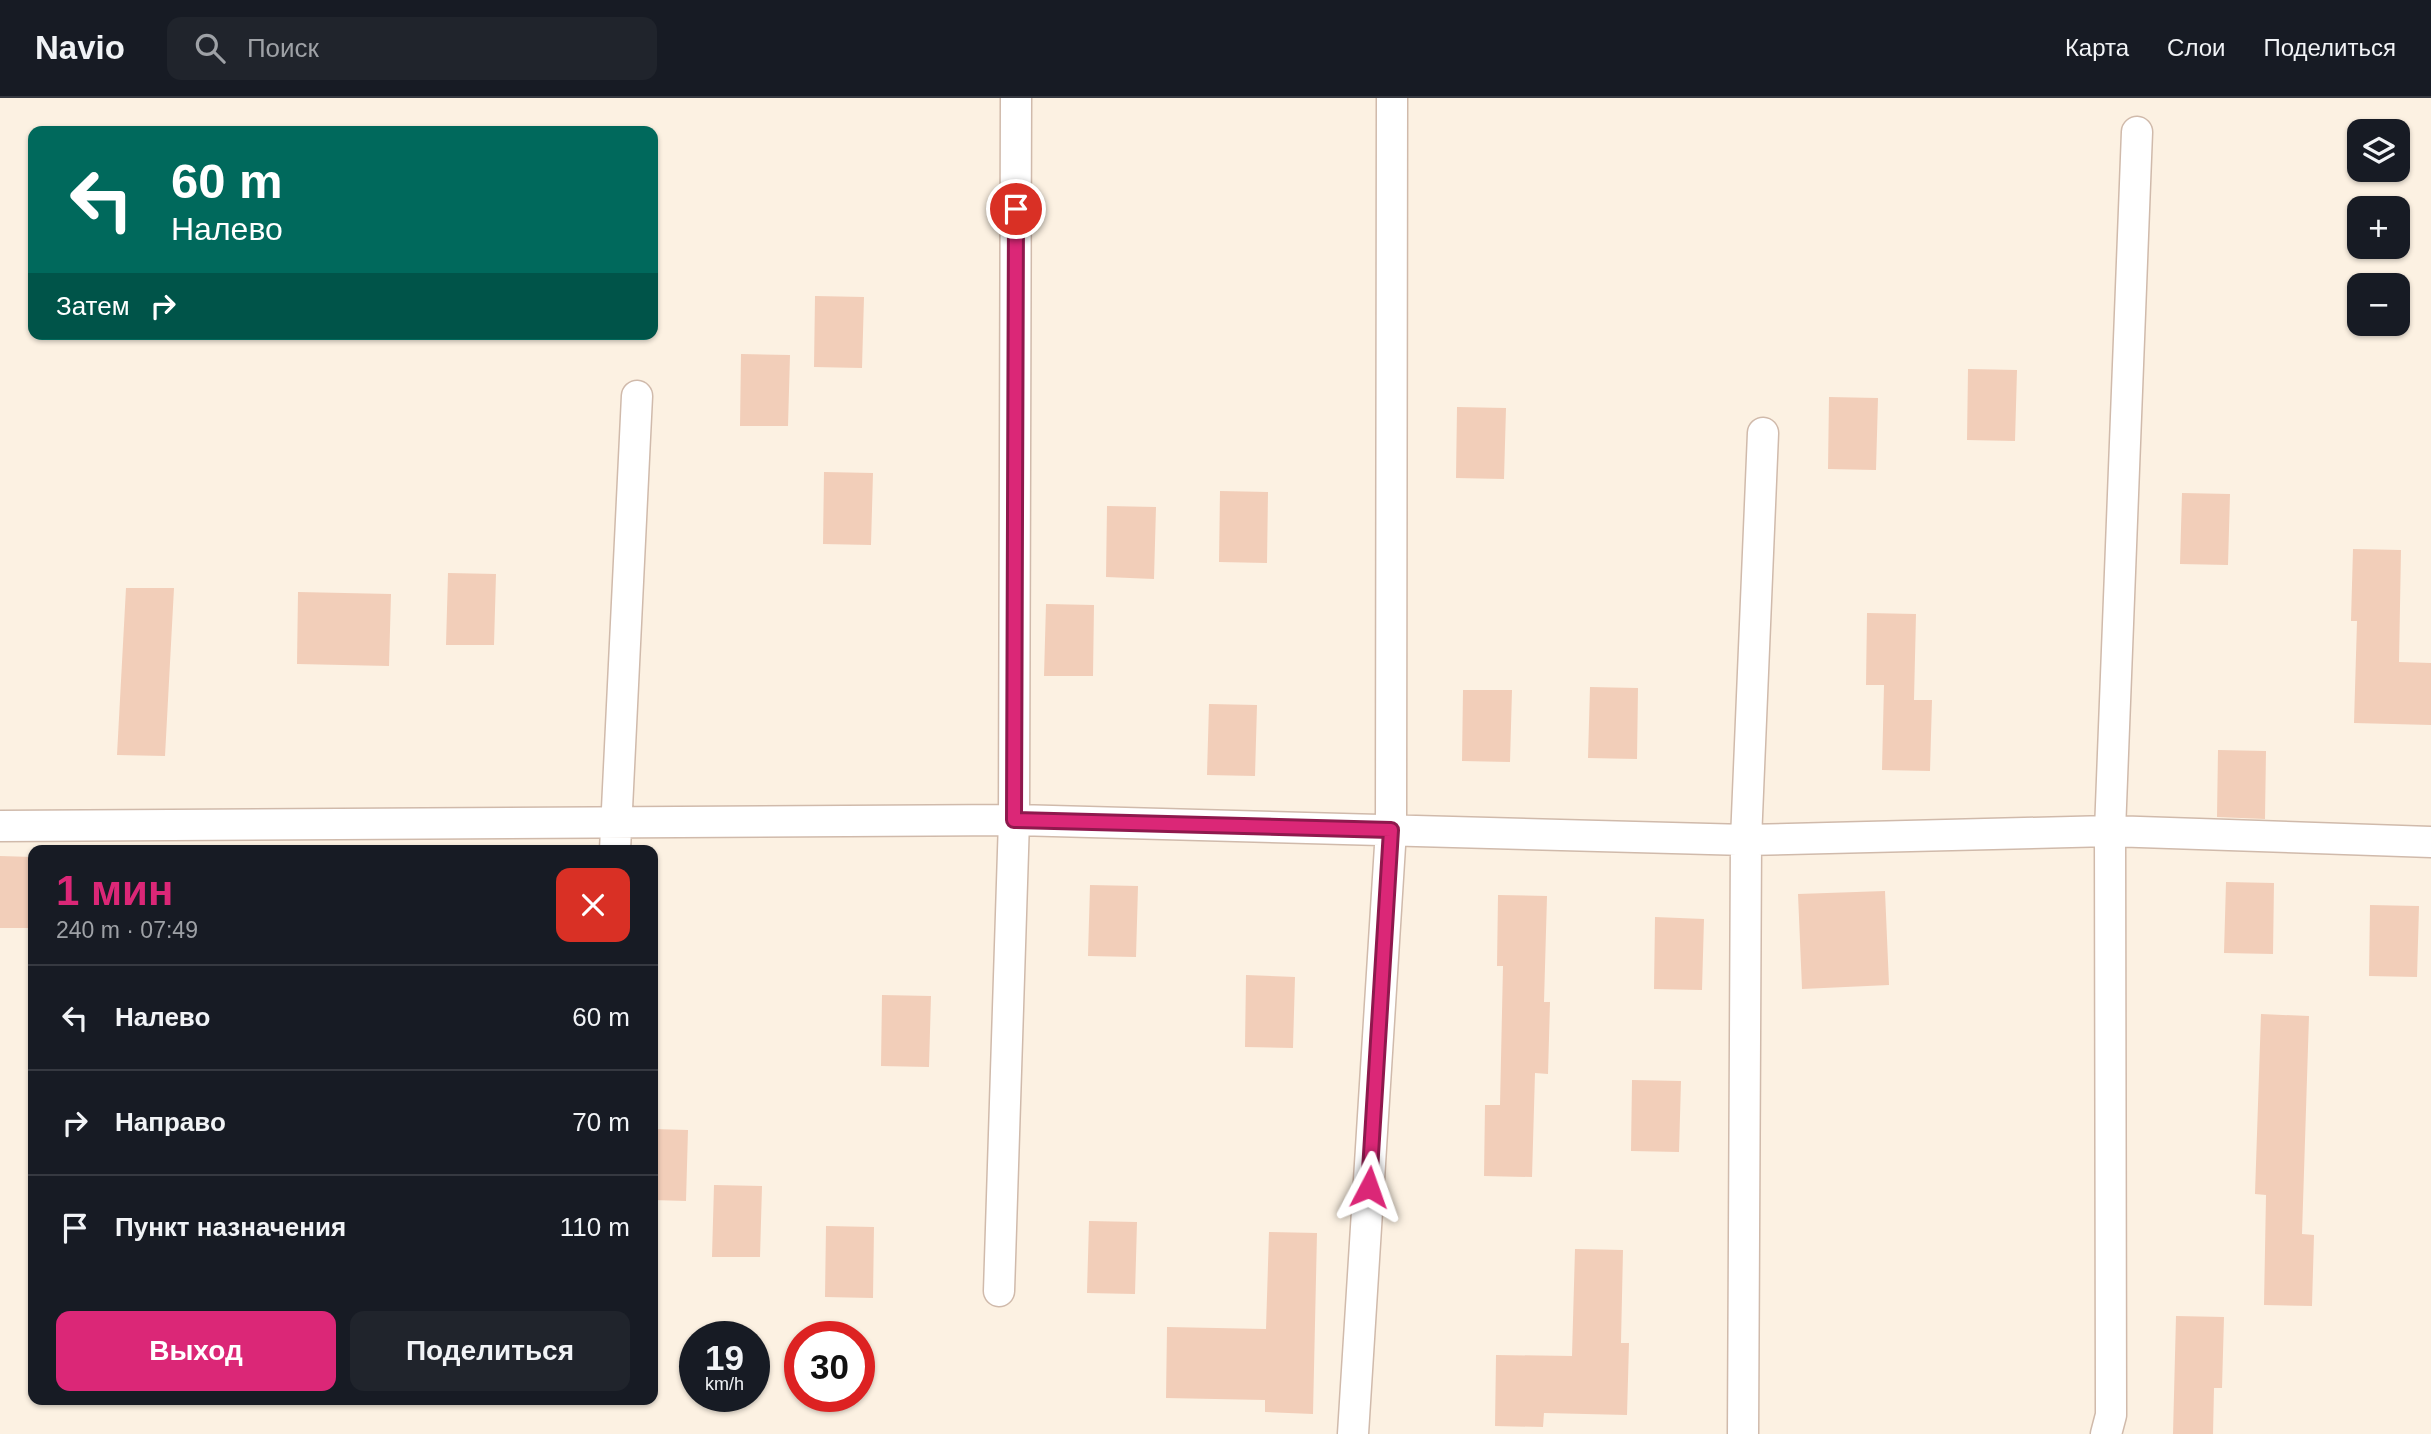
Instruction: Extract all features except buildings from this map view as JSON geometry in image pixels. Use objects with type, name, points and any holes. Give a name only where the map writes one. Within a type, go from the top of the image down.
[{"type":"street","points":[[999,1292],[1014,820],[1016,98]]},
{"type":"street","points":[[1353,1434],[1391,830],[1392,98]]},
{"type":"street","points":[[2106,1434],[2111,1415],[2110,831],[2137,132]]},
{"type":"street","points":[[616,836],[637,396]]},
{"type":"street","points":[[1744,1434],[1746,840],[1763,433]]},
{"type":"street","points":[[0,826],[616,836],[1014,820],[1746,840],[2110,831],[2431,842]]},
{"type":"route","points":[[1016,209],[1014,820],[1391,830],[1369,1187]]}]
